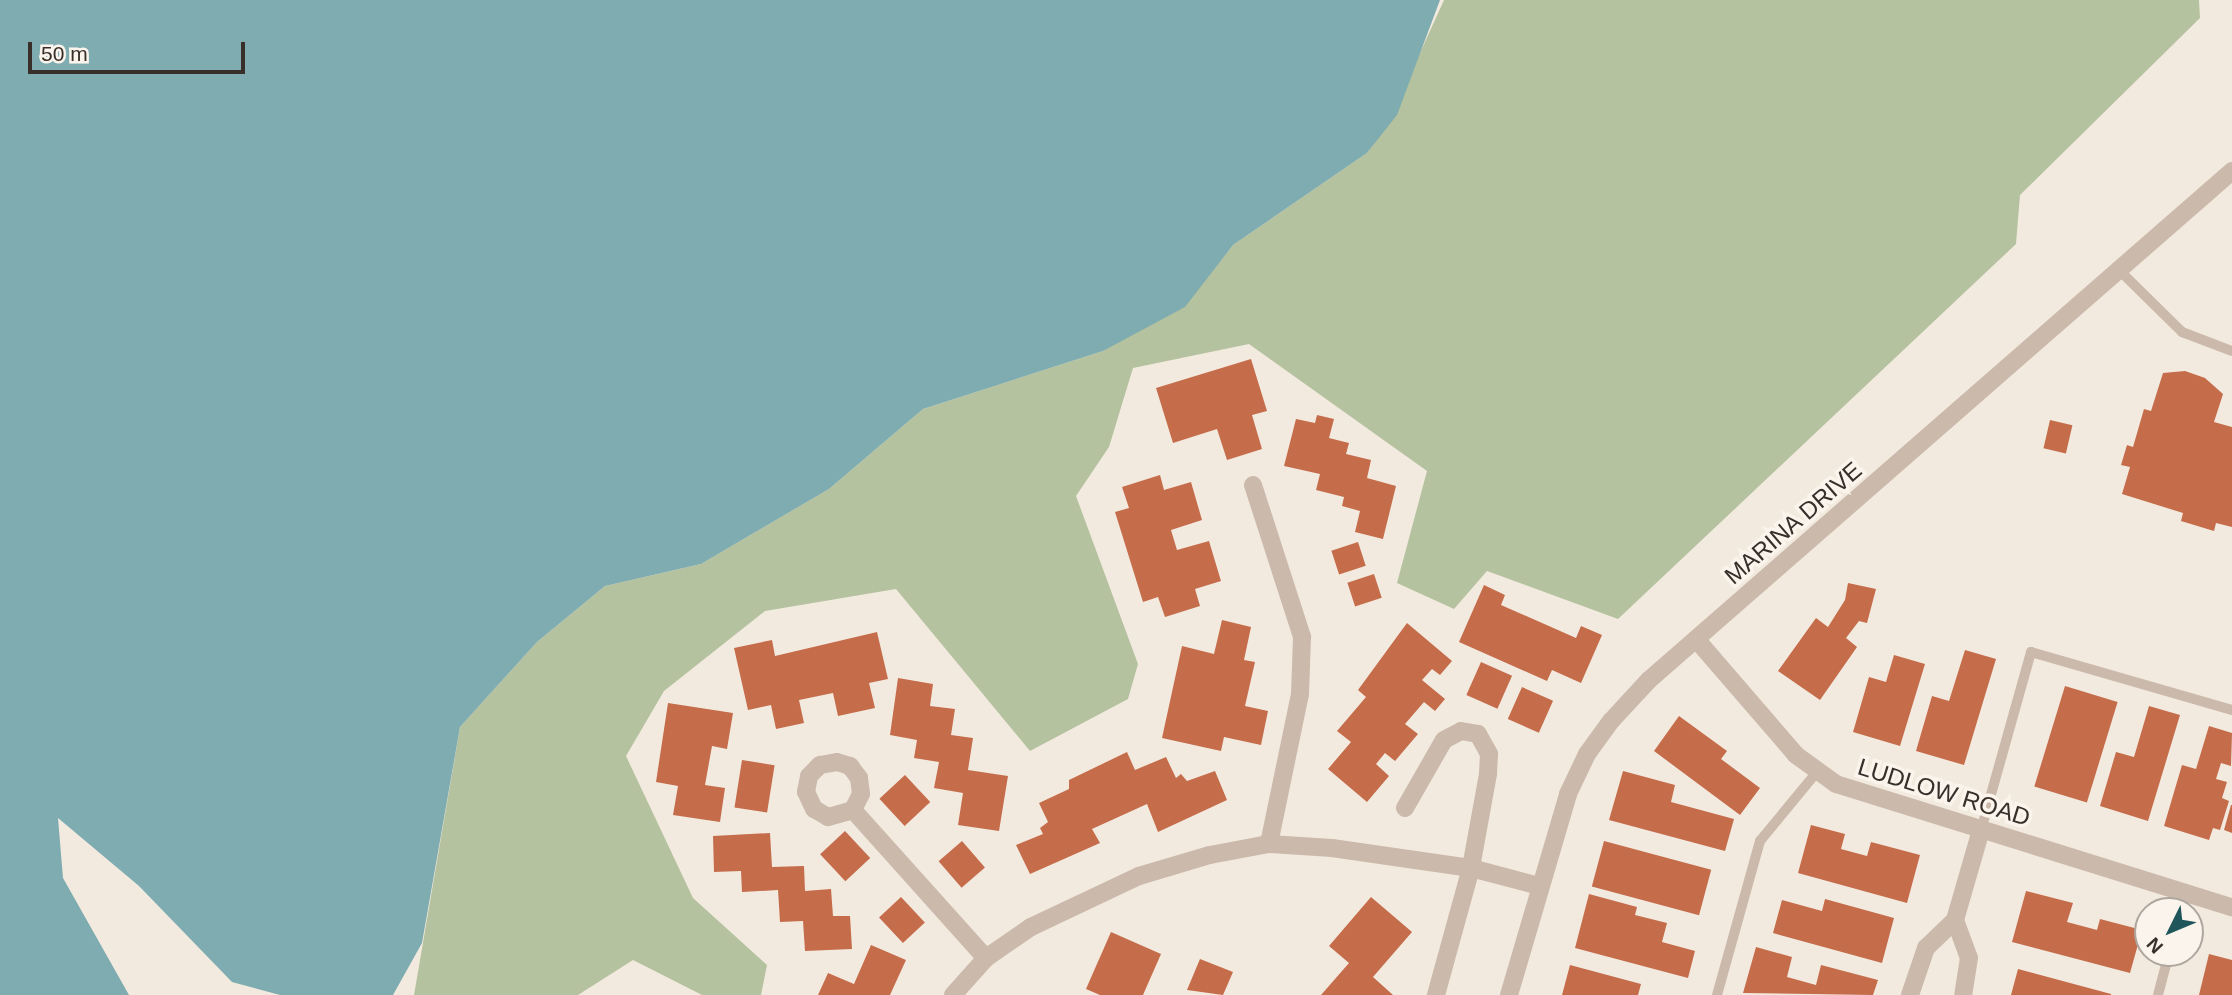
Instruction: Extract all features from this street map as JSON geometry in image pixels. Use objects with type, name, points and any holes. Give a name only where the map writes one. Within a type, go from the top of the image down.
[{"type":"street","name":"MARINA DRIVE","points":[[1509,995],[1539,887],[1569,794],[1587,754],[1649,680],[2121,272],[2232,171]]},
{"type":"street","points":[[1253,485],[1294,601],[1302,647],[1300,694],[1269,844]]},
{"type":"street","name":"LUDLOW ROAD","points":[[1696,639],[1816,773],[1836,784],[2232,907]]},
{"type":"street","points":[[1405,808],[1444,740],[1461,731],[1478,734],[1489,754],[1488,774],[1471,868],[1436,995]]},
{"type":"street","points":[[853,810],[986,958]]},
{"type":"street","points":[[1910,995],[1926,948],[1955,920],[1981,830]]},
{"type":"street","points":[[953,995],[986,958],[1031,927],[1128,880],[1210,855],[1269,844],[1471,868],[1539,887]]},
{"type":"street","points":[[1955,920],[1969,958],[1963,995]]},
{"type":"lane","points":[[2121,272],[2182,332],[2232,351]]},
{"type":"lane","points":[[1981,830],[2031,652],[2232,710]]},
{"type":"lane","points":[[1717,995],[1760,841],[1816,773]]},
{"type":"lane","points":[[2183,897],[2184,892]]},
{"type":"lane","points":[[2158,995],[2165,967]]},
{"type":"green space","points":[[1444,0],[2199,0],[2200,18],[2020,195],[2016,244],[1618,619],[1487,571],[1454,609],[1397,583],[1427,471],[1249,344],[1133,368],[1109,447],[1076,496],[1138,664],[1128,699],[1030,751],[896,589],[765,611],[664,691],[626,756],[693,898],[767,965],[761,995],[702,995],[633,960],[578,995],[414,995],[460,727],[537,642],[605,586],[701,564],[829,489],[923,409],[1103,351],[1210,273],[1233,245],[1367,153],[1386,128]]},
{"type":"water","points":[[0,0],[1440,0],[1397,115],[1367,153],[1233,245],[1185,307],[1103,351],[923,409],[829,489],[701,564],[605,586],[537,642],[460,727],[422,943],[393,995],[280,995],[232,982],[139,886],[58,818],[63,878],[129,995],[0,995]]},
{"type":"building","points":[[1251,359],[1267,411],[1252,415],[1262,449],[1227,460],[1217,429],[1173,443],[1156,388]]},
{"type":"building","points":[[2185,371],[2205,378],[2223,394],[2214,422],[2232,427],[2232,527],[2216,523],[2214,531],[2181,521],[2183,513],[2122,494],[2130,467],[2121,465],[2127,445],[2133,447],[2144,409],[2151,411],[2163,373]]},
{"type":"building","points":[[1317,415],[1334,419],[1329,438],[1349,443],[1346,454],[1371,460],[1367,478],[1396,486],[1383,539],[1355,532],[1360,511],[1342,506],[1344,497],[1316,490],[1320,474],[1284,466],[1296,419],[1315,423]]},
{"type":"building","points":[[2050,420],[2072,425],[2066,453],[2043,448]]},
{"type":"building","points":[[1160,475],[1164,490],[1191,482],[1202,520],[1171,530],[1177,550],[1209,541],[1221,581],[1195,589],[1200,606],[1165,617],[1158,597],[1143,602],[1115,512],[1129,508],[1122,487]]},
{"type":"building","points":[[1358,542],[1366,566],[1339,574],[1331,551]]},
{"type":"building","points":[[1374,574],[1382,598],[1355,606],[1347,583]]},
{"type":"building","points":[[1848,583],[1876,589],[1867,623],[1859,621],[1846,638],[1857,647],[1820,700],[1778,671],[1816,618],[1828,627],[1845,600]]},
{"type":"building","points":[[1484,585],[1505,595],[1501,605],[1576,638],[1581,626],[1602,635],[1581,683],[1552,670],[1547,681],[1459,642]]},
{"type":"building","points":[[1222,620],[1251,627],[1244,660],[1255,662],[1245,706],[1268,711],[1261,745],[1224,737],[1221,751],[1162,738],[1182,646],[1214,654]]},
{"type":"building","points":[[1407,623],[1452,661],[1440,675],[1432,669],[1422,680],[1445,699],[1435,711],[1424,702],[1405,724],[1418,734],[1395,761],[1385,753],[1376,764],[1389,776],[1367,802],[1328,769],[1351,742],[1337,731],[1366,697],[1358,690]]},
{"type":"building","points":[[877,632],[888,679],[869,683],[875,708],[838,716],[833,693],[799,700],[804,723],[776,729],[771,705],[748,710],[734,648],[772,640],[775,656]]},
{"type":"building","points":[[1965,650],[1996,659],[1964,765],[1916,751],[1932,696],[1949,701]]},
{"type":"building","points":[[1894,655],[1925,664],[1900,746],[1853,732],[1869,677],[1886,682]]},
{"type":"building","points":[[1481,662],[1512,676],[1497,709],[1466,695]]},
{"type":"building","points":[[898,678],[933,684],[930,706],[955,709],[951,735],[973,738],[968,770],[1008,776],[999,831],[958,825],[963,793],[934,788],[939,762],[914,758],[917,740],[890,735]]},
{"type":"building","points":[[2065,686],[2118,702],[2087,802],[2034,786]]},
{"type":"building","points":[[1522,687],[1553,701],[1539,733],[1508,719]]},
{"type":"building","points":[[668,703],[733,713],[727,749],[712,746],[705,785],[725,788],[720,822],[673,815],[678,786],[656,782]]},
{"type":"building","points":[[2149,706],[2180,715],[2148,821],[2100,806],[2116,752],[2134,757]]},
{"type":"building","points":[[1679,716],[1727,751],[1721,759],[1760,788],[1740,815],[1654,751]]},
{"type":"building","points":[[2209,726],[2232,733],[2231,766],[2221,763],[2216,779],[2227,782],[2222,798],[2229,801],[2220,830],[2213,828],[2209,840],[2164,826],[2182,765],[2196,769]]},
{"type":"building","points":[[1127,752],[1135,770],[1166,757],[1176,778],[1181,774],[1187,781],[1215,771],[1227,800],[1158,832],[1147,804],[1092,829],[1100,843],[1030,874],[1016,845],[1043,834],[1040,828],[1048,822],[1039,803],[1069,789],[1069,780]]},
{"type":"building","points":[[742,760],[775,765],[767,813],[734,807]]},
{"type":"building","points":[[1623,771],[1675,785],[1671,802],[1734,819],[1725,851],[1609,820]]},
{"type":"building","points":[[905,775],[930,802],[905,826],[879,799]]},
{"type":"building","points":[[2232,805],[2232,833],[2224,830]]},
{"type":"building","points":[[1811,825],[1845,834],[1841,849],[1867,856],[1871,842],[1920,855],[1907,903],[1798,873]]},
{"type":"building","points":[[845,831],[870,858],[845,881],[820,854]]},
{"type":"building","points":[[770,833],[772,867],[804,866],[805,891],[831,889],[833,916],[850,916],[852,949],[805,951],[803,921],[780,922],[778,890],[742,892],[741,871],[714,872],[713,836]]},
{"type":"building","points":[[962,841],[985,867],[962,888],[939,861]]},
{"type":"building","points":[[1604,841],[1711,870],[1699,915],[1592,886]]},
{"type":"building","points":[[2026,891],[2073,903],[2067,922],[2097,930],[2100,919],[2134,928],[2134,959],[2130,973],[2012,942]]},
{"type":"building","points":[[1589,894],[1637,907],[1635,915],[1667,923],[1662,942],[1695,951],[1688,978],[1575,948]]},
{"type":"building","points":[[901,897],[925,923],[903,943],[879,917]]},
{"type":"building","points":[[1371,897],[1412,932],[1373,977],[1393,995],[1321,995],[1349,963],[1329,946]]},
{"type":"building","points":[[1825,899],[1894,918],[1882,963],[1773,933],[1782,900],[1822,911]]},
{"type":"building","points":[[1111,932],[1161,954],[1143,995],[1100,995],[1086,989]]},
{"type":"building","points":[[871,945],[906,960],[890,995],[818,995],[828,973],[854,984]]},
{"type":"building","points":[[1756,947],[1792,957],[1787,977],[1816,985],[1821,965],[1878,980],[1873,995],[1743,993]]},
{"type":"building","points":[[2209,954],[2232,960],[2232,995],[2199,995]]},
{"type":"building","points":[[1200,959],[1233,972],[1223,995],[1187,990]]},
{"type":"building","points":[[1570,965],[1641,984],[1638,995],[1562,995]]},
{"type":"building","points":[[2018,969],[2111,994],[2111,995],[2011,995]]}]
